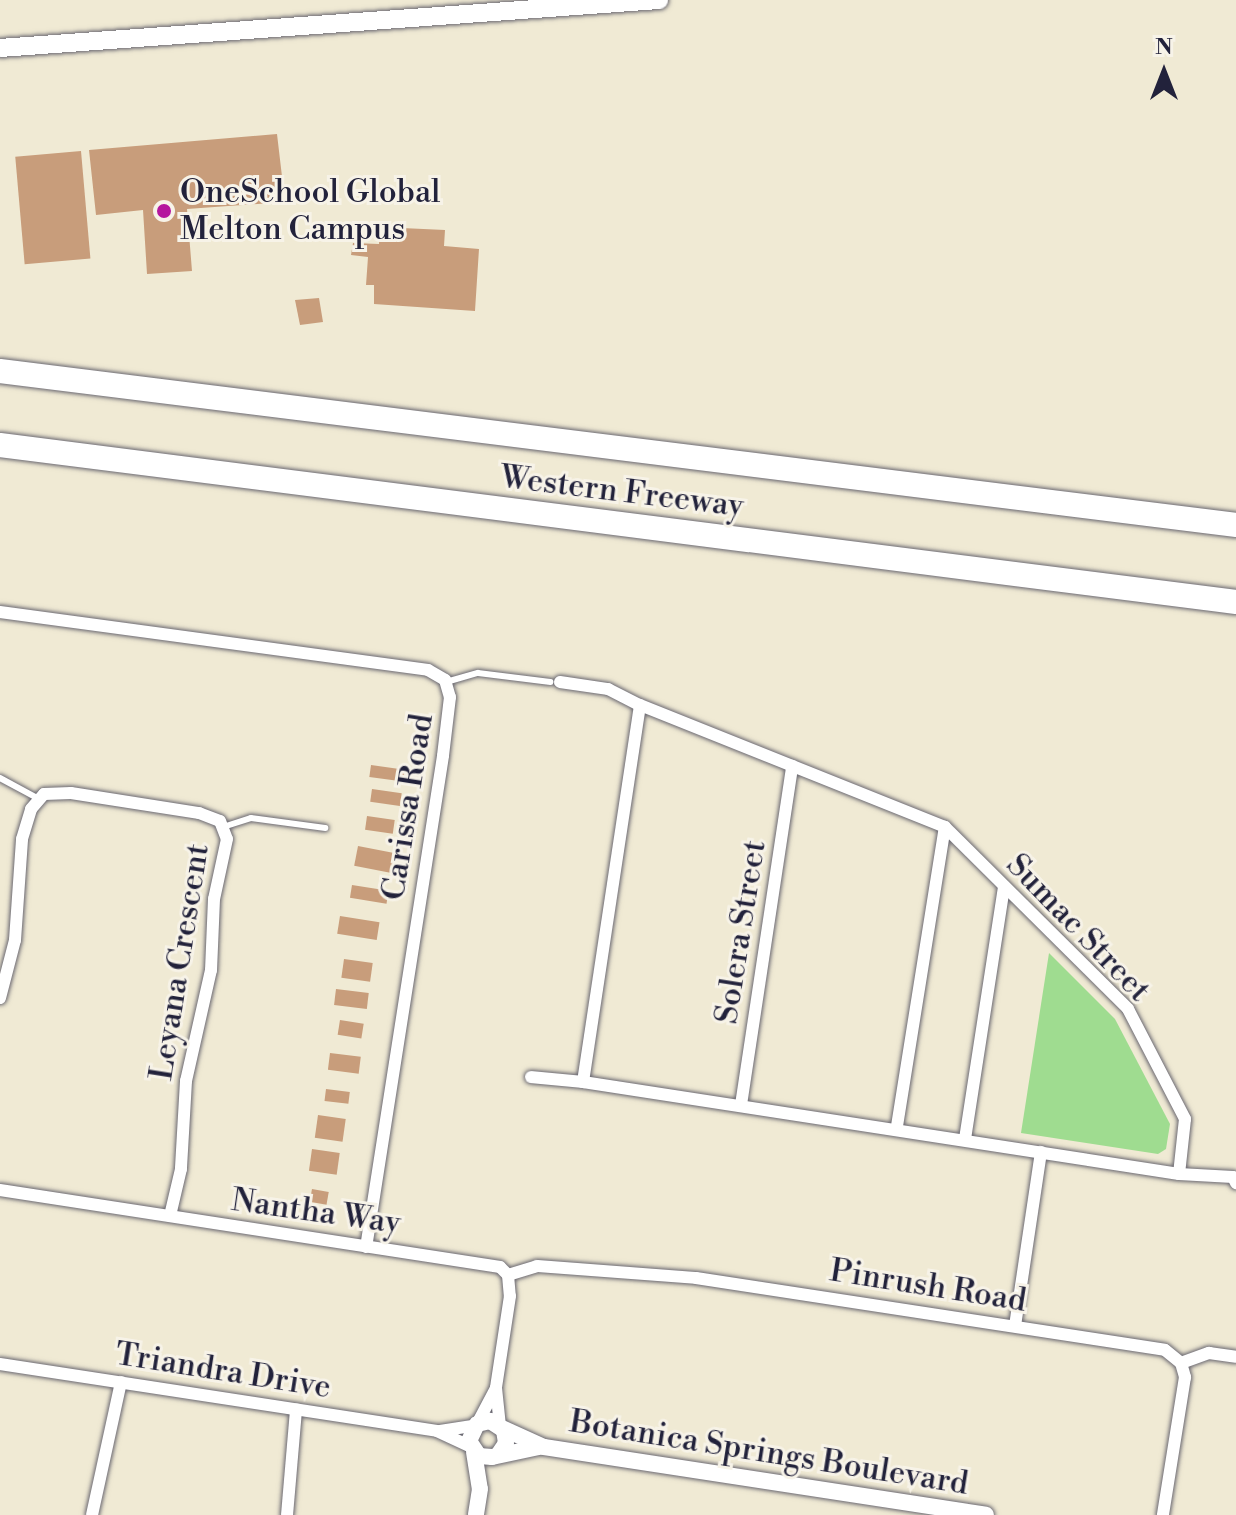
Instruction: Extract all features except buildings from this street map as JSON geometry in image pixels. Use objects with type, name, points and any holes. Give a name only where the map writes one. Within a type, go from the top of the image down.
[{"type":"highway","name":"Western Freeway","points":[[0,371],[1236,525]]},
{"type":"highway","name":"Western Freeway","points":[[0,445],[1236,602]]},
{"type":"main road","points":[[0,48],[560,4],[659,0]]},
{"type":"street","name":"Carissa Road","points":[[0,612],[428,670],[446,682],[450,697],[443,756],[366,1247]]},
{"type":"street","name":"Sumac Street","points":[[555,682],[608,689],[640,705],[945,827],[1128,1009],[1185,1119],[1179,1174]]},
{"type":"street","points":[[583,1082],[640,705]]},
{"type":"street","name":"Solera Street","points":[[741,1105],[792,766]]},
{"type":"street","name":"Leyana Crescent","points":[[39,799],[49,793],[71,793],[199,813],[223,827],[227,839],[214,899],[210,981],[189,1059],[181,1169],[170,1216]]},
{"type":"street","points":[[0,998],[15,940],[20,851],[39,799]]},
{"type":"street","points":[[897,1126],[945,827]]},
{"type":"street","points":[[965,1139],[1004,888]]},
{"type":"street","points":[[531,1077],[897,1126],[1179,1174],[1233,1177],[1236,1183]]},
{"type":"street","points":[[1015,1326],[1041,1152]]},
{"type":"street","name":"Nantha Way","points":[[0,1190],[366,1247],[491,1263],[508,1275]]},
{"type":"street","name":"Pinrush Road","points":[[508,1275],[537,1266],[645,1272],[1165,1350],[1181,1363]]},
{"type":"street","points":[[476,1515],[480,1489],[506,1443],[496,1388],[510,1296],[508,1275]]},
{"type":"street","points":[[1163,1515],[1185,1377],[1181,1363],[1209,1353],[1236,1357]]},
{"type":"street","name":"Triandra Drive","points":[[0,1364],[437,1431],[476,1424]]},
{"type":"street","points":[[92,1515],[121,1382]]},
{"type":"street","points":[[480,1489],[469,1435],[496,1388]]},
{"type":"street","points":[[287,1515],[296,1409]]},
{"type":"street","points":[[476,1424],[501,1426]]},
{"type":"street","name":"Botanica Springs Boulevard","points":[[501,1426],[544,1447],[986,1515]]},
{"type":"street","name":"Triandra Drive","points":[[437,1431],[472,1450]]},
{"type":"street","name":"Botanica Springs Boulevard","points":[[497,1455],[544,1447]]},
{"type":"street","points":[[472,1450],[497,1455]]},
{"type":"lane","points":[[446,682],[478,673],[555,682]]},
{"type":"lane","points":[[0,778],[39,799]]},
{"type":"lane","points":[[223,827],[251,818],[325,828]]},
{"type":"green space","points":[[1049,953],[1115,1019],[1170,1124],[1166,1149],[1158,1154],[1021,1133]]},
{"type":"place","name":"OneSchool Global Melton Campus","points":[[164,211]]}]
